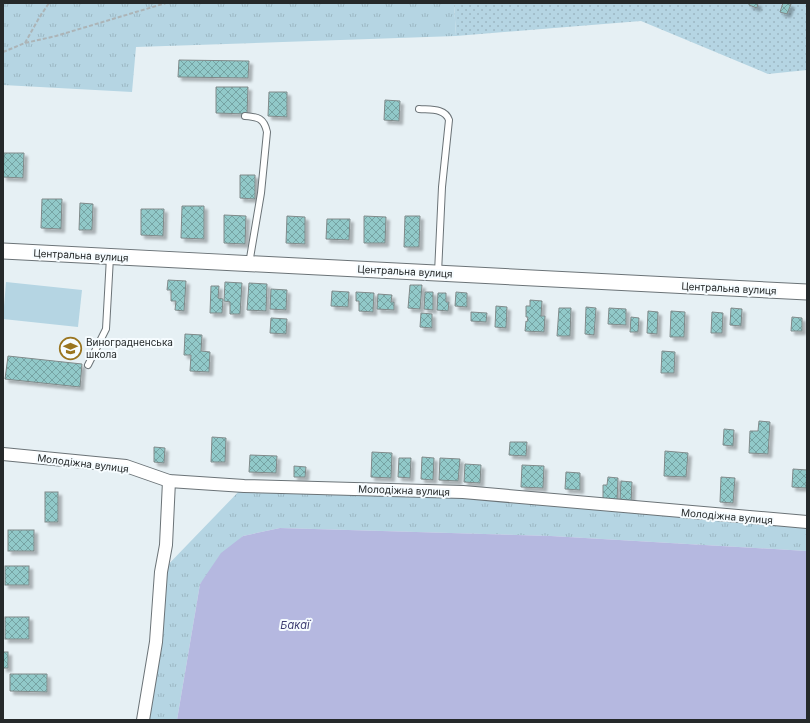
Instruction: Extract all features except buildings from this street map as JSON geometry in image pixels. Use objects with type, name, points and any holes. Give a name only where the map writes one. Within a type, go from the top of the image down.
[{"type":"street","name":"Центральна вулиця","points":[[3,251],[807,292]]},
{"type":"street","name":"Молодіжна вулиця","points":[[3,454],[126,466],[170,481],[252,486],[463,492],[807,522]]},
{"type":"street","points":[[143,720],[156,642],[161,572],[166,545],[170,481]]},
{"type":"lane","points":[[419,110],[437,110],[444,112],[448,120],[449,130],[442,187],[438,273]]},
{"type":"lane","points":[[245,116],[257,117],[262,120],[266,125],[267,132],[261,193],[249,264]]},
{"type":"lane","points":[[88,365],[106,329],[110,257]]},
{"type":"path","points":[[25,43],[49,3]]},
{"type":"path","points":[[3,52],[25,43],[56,36],[166,3]]},
{"type":"green space","points":[[3,3],[454,3],[456,36],[136,47],[132,92],[3,85]]},
{"type":"green space","points":[[454,3],[807,3],[807,70],[768,74],[641,21],[456,36]]},
{"type":"green space","points":[[6,282],[82,290],[78,327],[3,319]]},
{"type":"green space","points":[[244,486],[314,487],[807,522],[807,551],[551,536],[280,528],[243,536],[200,584],[177,720],[143,720],[161,572]]},
{"type":"water","name":"Бакаї","points":[[280,528],[551,536],[807,551],[807,720],[177,720],[200,584],[221,553],[243,536]]},
{"type":"place","name":"Виноградненська школа","points":[[70,348]]}]
